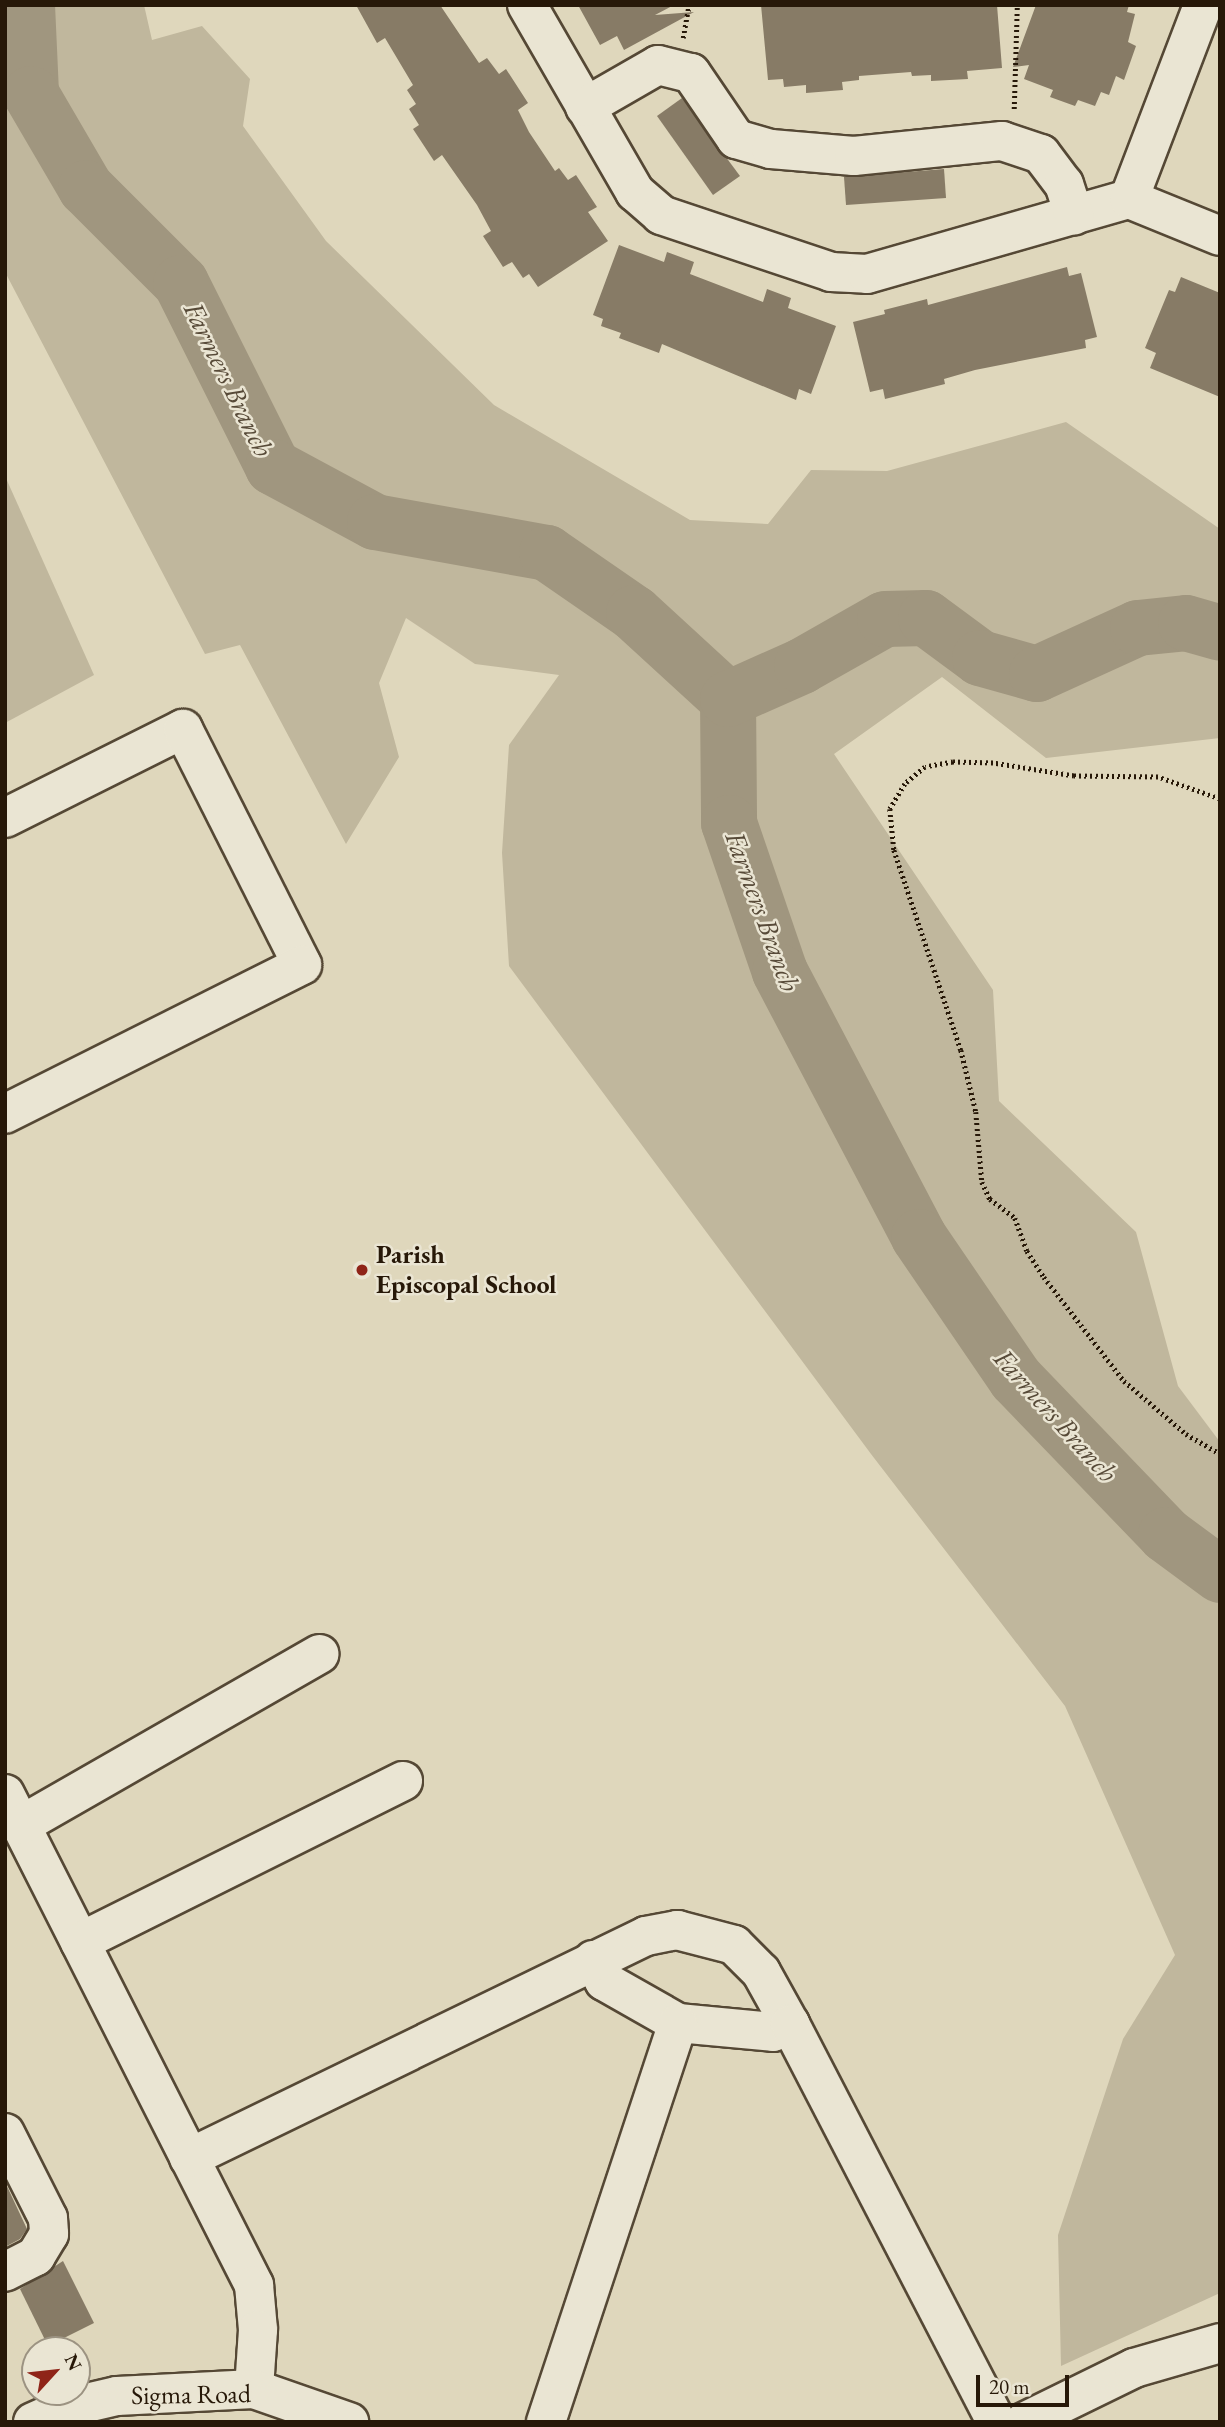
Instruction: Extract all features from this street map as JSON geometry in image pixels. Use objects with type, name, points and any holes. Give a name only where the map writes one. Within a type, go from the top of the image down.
[{"type":"street","points":[[527,5],[635,192],[661,215],[831,272],[867,274],[1129,199],[1220,236]]},
{"type":"street","points":[[1129,199],[1203,5]]},
{"type":"street","points":[[585,107],[658,65],[691,73],[736,139],[771,149],[854,156],[1002,141],[1041,154],[1064,184],[1074,215]]},
{"type":"street","points":[[5,818],[183,729],[302,964],[5,1114]]},
{"type":"street","points":[[254,2389],[258,2330],[254,2285],[13,1810],[319,1654]]},
{"type":"street","points":[[80,1941],[403,1781]]},
{"type":"street","points":[[189,2158],[646,1936],[677,1930],[734,1945],[761,1972],[790,2024],[996,2422]]},
{"type":"street","points":[[593,1960],[604,1981],[678,2023],[773,2032],[790,2024]]},
{"type":"street","points":[[546,2422],[678,2023]]},
{"type":"street","points":[[5,2133],[48,2218],[49,2234],[36,2256],[5,2272]]},
{"type":"street","points":[[1024,2422],[1134,2368],[1220,2343]]},
{"type":"street","name":"Sigma Road","points":[[33,2422],[65,2408],[117,2396],[254,2389],[349,2422]]},
{"type":"path","points":[[1012,144],[1017,5]]},
{"type":"path","points":[[1220,799],[1158,778],[1074,776],[993,763],[953,762],[925,767],[905,784],[890,809],[894,850],[961,1051],[976,1112],[982,1182],[990,1199],[1015,1219],[1027,1251],[1044,1277],[1124,1381],[1186,1434],[1220,1454]]},
{"type":"shaded area","points":[[5,5],[144,5],[152,40],[202,26],[250,79],[243,126],[326,241],[494,405],[690,520],[768,524],[811,470],[887,471],[1066,422],[1220,529],[1220,738],[1046,758],[942,677],[834,754],[993,990],[999,1101],[1136,1232],[1178,1386],[1220,1442],[1220,2293],[1061,2366],[1058,2235],[1123,2039],[1175,1955],[1065,1706],[871,1454],[509,966],[502,853],[509,745],[559,675],[475,664],[406,618],[379,683],[399,757],[346,844],[240,645],[205,654],[5,272]]},
{"type":"shaded area","points":[[5,476],[94,675],[5,723]]},
{"type":"building","points":[[356,5],[440,5],[479,63],[487,58],[499,74],[506,69],[528,103],[518,110],[529,132],[555,171],[559,168],[568,180],[576,175],[597,207],[588,212],[608,241],[538,287],[529,274],[523,278],[512,262],[503,267],[483,236],[491,231],[477,205],[442,155],[434,161],[413,129],[419,125],[409,109],[416,104],[407,90],[413,85],[385,38],[377,43]]},
{"type":"building","points":[[578,5],[674,5],[655,15],[694,12],[624,50],[617,36],[600,45]]},
{"type":"building","points":[[761,5],[997,5],[1002,68],[967,71],[968,79],[931,81],[931,75],[912,76],[911,72],[859,76],[859,80],[842,82],[843,90],[806,93],[806,85],[784,87],[783,79],[768,80]]},
{"type":"building","points":[[1036,5],[1129,5],[1127,12],[1135,14],[1128,42],[1136,46],[1124,80],[1116,76],[1109,95],[1101,92],[1095,106],[1078,100],[1075,106],[1050,97],[1053,90],[1024,79],[1029,65],[1013,67]]},
{"type":"building","points":[[682,98],[740,176],[713,195],[657,116]]},
{"type":"building","points":[[944,169],[946,198],[846,205],[844,177]]},
{"type":"building","points":[[619,245],[664,262],[667,252],[694,262],[690,274],[763,302],[767,289],[791,298],[788,308],[836,326],[811,394],[799,389],[796,400],[662,344],[659,353],[619,338],[621,333],[601,326],[603,319],[593,315]]},
{"type":"building","points":[[1067,267],[1069,276],[1081,273],[1097,337],[1085,340],[1086,348],[975,370],[944,379],[945,384],[885,399],[883,389],[870,392],[853,322],[885,314],[884,310],[927,299],[928,305]]},
{"type":"building","points":[[1181,277],[1220,293],[1220,397],[1150,368],[1156,353],[1145,348],[1169,290],[1175,292]]},
{"type":"building","points":[[5,2182],[27,2229],[20,2239],[5,2247]]},
{"type":"building","points":[[63,2261],[94,2323],[68,2336],[43,2336],[20,2289]]},
{"type":"waterway","name":"Farmers Branch","points":[[27,5],[31,94],[86,188],[181,283],[273,467],[375,522],[547,553],[634,613],[728,699],[729,823],[780,972],[919,1237],[1016,1379],[1166,1535],[1220,1575]]},
{"type":"waterway","points":[[728,699],[802,666],[885,619],[926,618],[980,658],[1037,674],[1138,628],[1186,623],[1220,633]]},
{"type":"place","name":"Parish Episcopal School","points":[[362,1270]]}]
